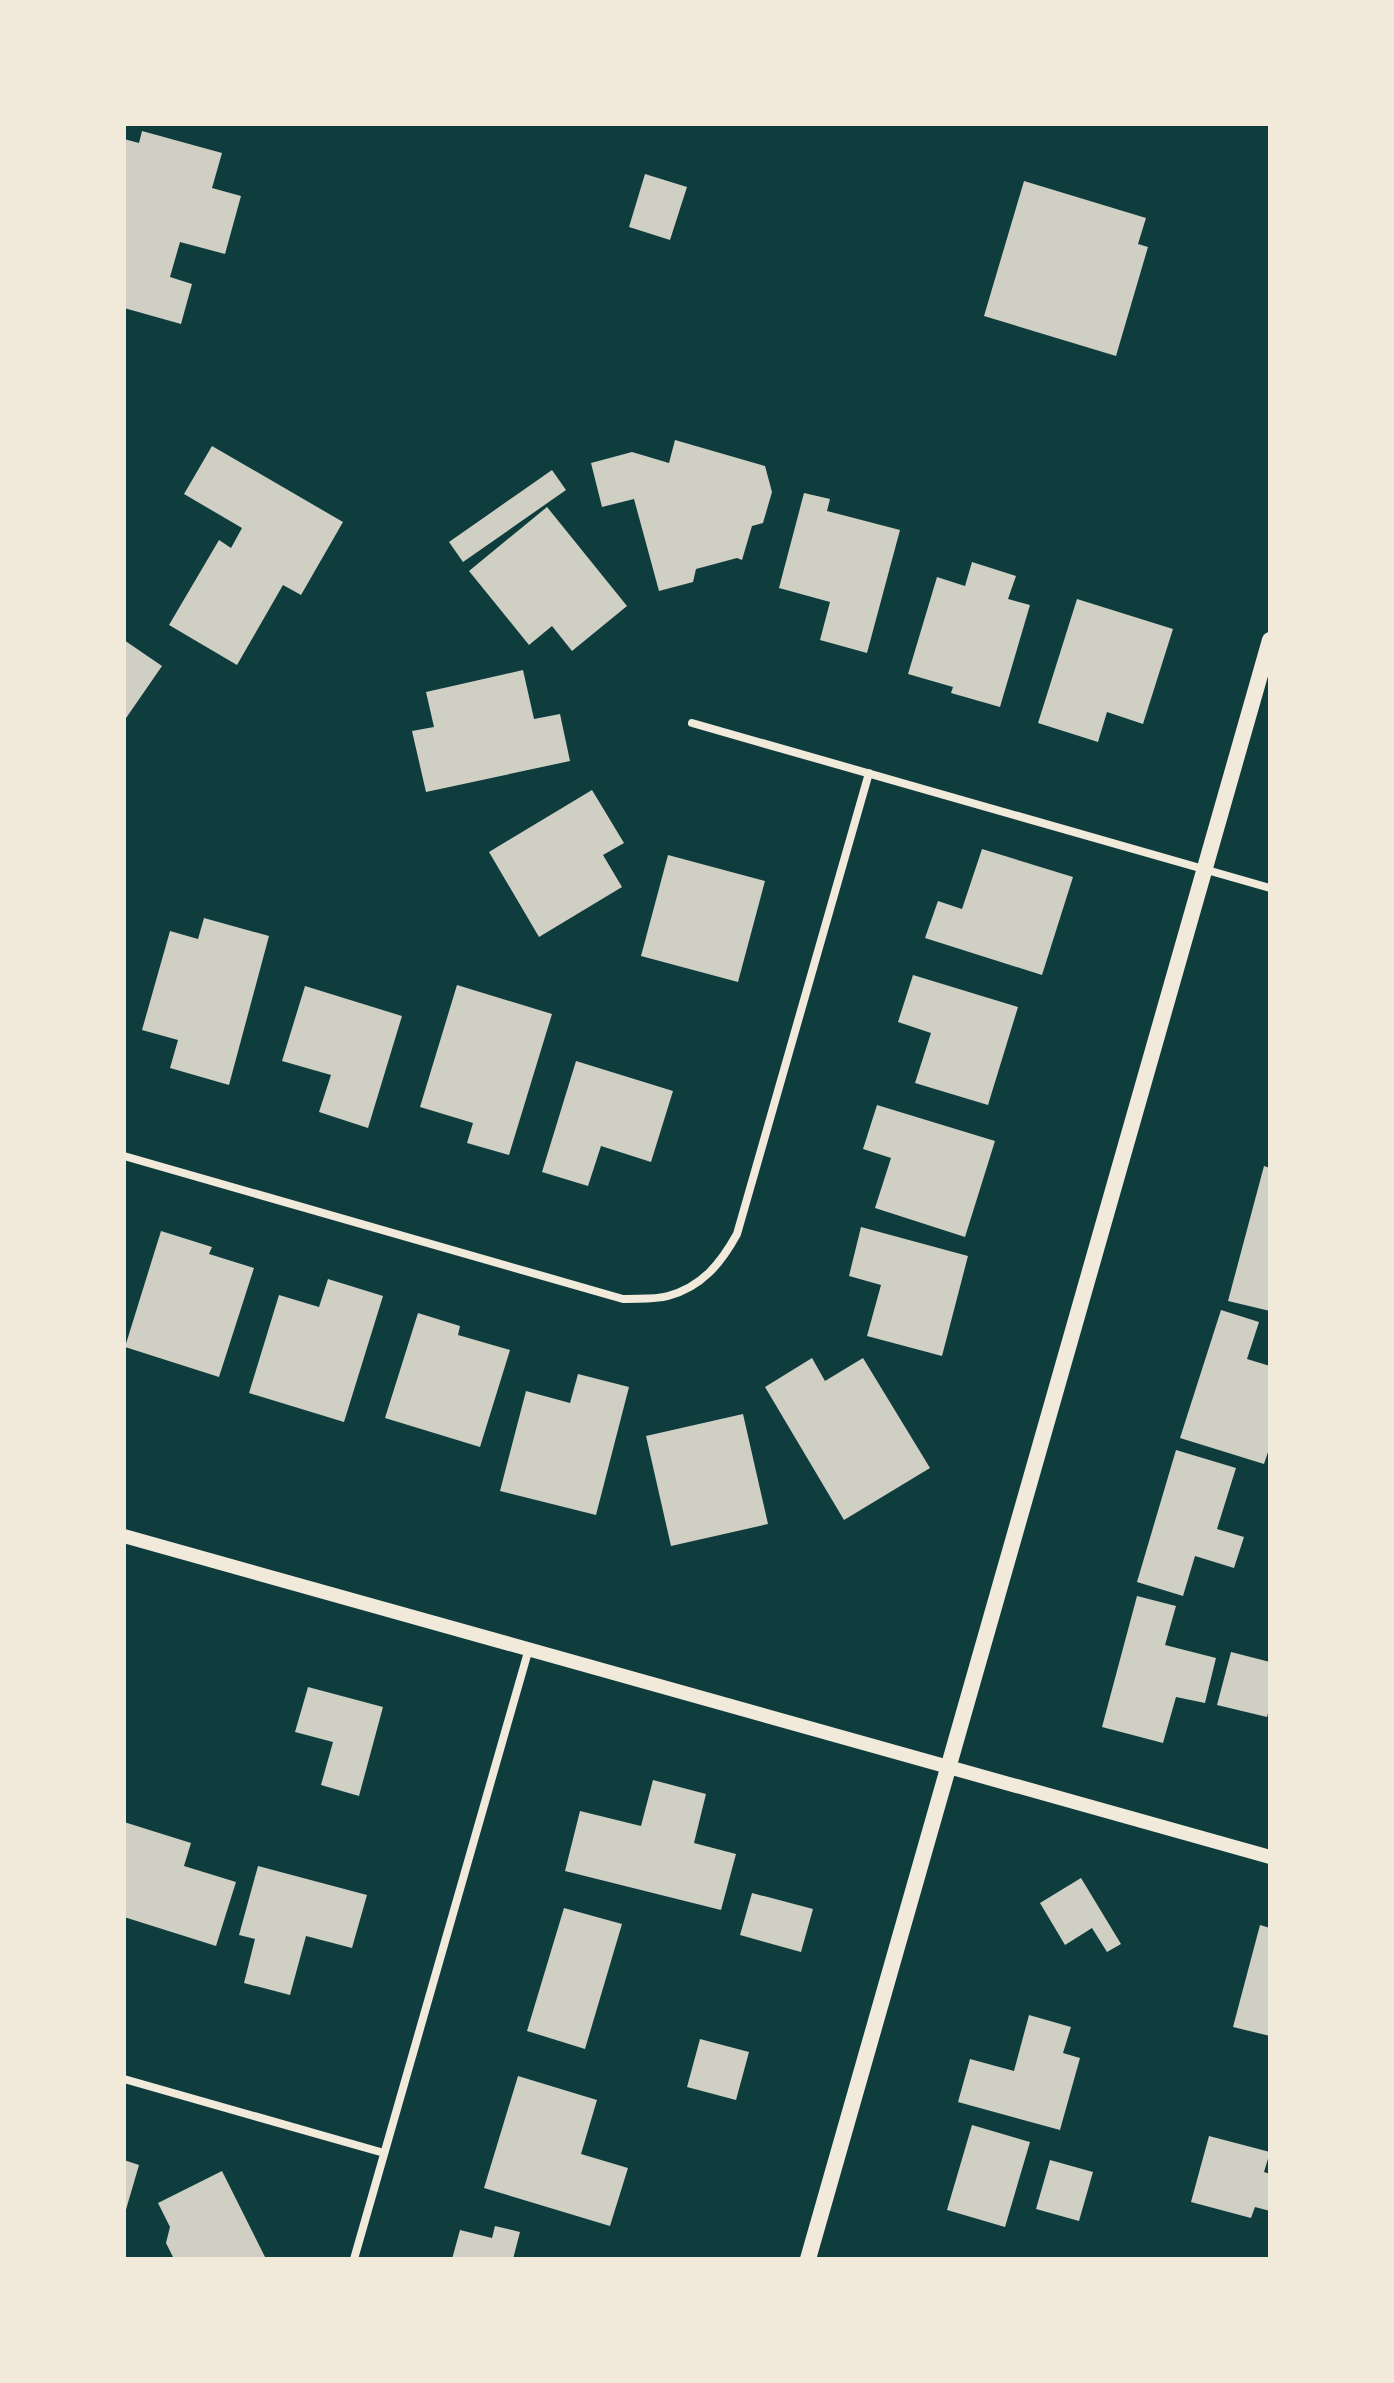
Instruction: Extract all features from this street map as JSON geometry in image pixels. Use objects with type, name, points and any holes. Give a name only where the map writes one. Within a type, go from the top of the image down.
[{"type":"main road","points":[[808,2259],[1270,640]]},
{"type":"street","points":[[692,723],[1270,888]]},
{"type":"street","points":[[124,1156],[623,1299],[667,1297],[698,1283],[722,1261],[737,1234],[869,773]]},
{"type":"street","points":[[124,1536],[528,1652],[1270,1857]]},
{"type":"street","points":[[354,2259],[528,1652]]},
{"type":"street","points":[[124,2079],[384,2153]]},
{"type":"building","points":[[142,131],[222,153],[212,188],[241,196],[225,254],[180,242],[170,277],[192,284],[181,324],[124,308],[124,139],[139,143]]},
{"type":"building","points":[[645,174],[687,187],[670,240],[629,227]]},
{"type":"building","points":[[1024,181],[1146,218],[1138,244],[1148,247],[1116,356],[984,316]]},
{"type":"building","points":[[675,440],[765,466],[772,492],[763,523],[752,526],[742,560],[737,558],[696,569],[693,582],[659,591],[634,499],[602,507],[591,463],[632,452],[669,463]]},
{"type":"building","points":[[212,446],[343,522],[301,595],[283,585],[237,665],[169,625],[219,540],[231,548],[242,528],[184,494]]},
{"type":"building","points":[[552,470],[566,490],[463,562],[449,542]]},
{"type":"building","points":[[804,493],[830,499],[827,511],[900,530],[867,653],[820,640],[830,602],[779,588]]},
{"type":"building","points":[[547,507],[627,606],[572,651],[552,626],[529,645],[469,571]]},
{"type":"building","points":[[972,562],[1016,576],[1008,599],[1030,605],[1000,707],[951,693],[953,687],[908,674],[937,577],[965,586]]},
{"type":"building","points":[[1077,599],[1173,629],[1143,724],[1107,712],[1098,742],[1038,723]]},
{"type":"building","points":[[124,640],[162,666],[124,721]]},
{"type":"building","points":[[523,670],[534,719],[560,714],[570,761],[426,792],[412,731],[434,727],[426,692]]},
{"type":"building","points":[[592,790],[624,843],[603,855],[622,887],[539,937],[489,852]]},
{"type":"building","points":[[982,849],[1073,877],[1042,975],[925,938],[938,901],[962,909]]},
{"type":"building","points":[[668,855],[765,881],[738,982],[641,956]]},
{"type":"building","points":[[204,918],[269,936],[229,1085],[170,1068],[178,1040],[142,1030],[170,931],[198,939]]},
{"type":"building","points":[[913,975],[1018,1007],[988,1105],[915,1083],[931,1033],[898,1022]]},
{"type":"building","points":[[457,985],[552,1014],[509,1155],[467,1143],[473,1123],[420,1107]]},
{"type":"building","points":[[305,986],[402,1016],[368,1128],[319,1112],[331,1075],[282,1061]]},
{"type":"building","points":[[576,1061],[673,1091],[651,1162],[601,1146],[588,1186],[542,1172]]},
{"type":"building","points":[[877,1105],[995,1141],[965,1237],[875,1208],[891,1158],[863,1149]]},
{"type":"building","points":[[1264,1166],[1270,1168],[1270,1311],[1228,1301]]},
{"type":"building","points":[[861,1227],[968,1256],[942,1356],[867,1336],[881,1285],[849,1276]]},
{"type":"building","points":[[161,1231],[212,1247],[209,1254],[254,1268],[219,1377],[125,1347]]},
{"type":"building","points":[[328,1279],[383,1296],[344,1422],[249,1393],[279,1295],[319,1307]]},
{"type":"building","points":[[1221,1310],[1259,1322],[1247,1359],[1270,1366],[1270,1446],[1264,1464],[1180,1438]]},
{"type":"building","points":[[418,1313],[460,1326],[458,1335],[510,1350],[480,1447],[385,1418]]},
{"type":"building","points":[[812,1358],[825,1381],[863,1358],[930,1468],[844,1520],[765,1387]]},
{"type":"building","points":[[578,1374],[629,1387],[596,1515],[500,1491],[526,1391],[570,1403]]},
{"type":"building","points":[[743,1414],[768,1524],[671,1546],[646,1436]]},
{"type":"building","points":[[1176,1450],[1236,1468],[1217,1529],[1244,1537],[1234,1568],[1195,1556],[1183,1596],[1137,1582]]},
{"type":"building","points":[[1137,1596],[1176,1606],[1165,1645],[1216,1658],[1205,1703],[1176,1697],[1163,1743],[1102,1727]]},
{"type":"building","points":[[1231,1652],[1270,1662],[1267,1717],[1217,1705]]},
{"type":"building","points":[[308,1687],[383,1707],[359,1796],[321,1785],[333,1742],[295,1732]]},
{"type":"building","points":[[653,1780],[706,1794],[694,1843],[736,1854],[721,1910],[565,1871],[580,1811],[641,1826]]},
{"type":"building","points":[[124,1822],[191,1843],[184,1866],[236,1882],[216,1946],[124,1917]]},
{"type":"building","points":[[258,1866],[367,1895],[352,1948],[306,1936],[290,1995],[244,1983],[255,1939],[239,1935]]},
{"type":"building","points":[[1081,1878],[1121,1944],[1107,1952],[1092,1928],[1065,1945],[1040,1903]]},
{"type":"building","points":[[752,1893],[813,1909],[801,1952],[740,1935]]},
{"type":"building","points":[[564,1908],[622,1924],[585,2049],[527,2031]]},
{"type":"building","points":[[1260,1925],[1270,1928],[1270,2036],[1233,2027]]},
{"type":"building","points":[[1029,2015],[1071,2027],[1063,2053],[1080,2058],[1060,2130],[958,2102],[970,2059],[1014,2071]]},
{"type":"building","points":[[700,2039],[749,2052],[736,2100],[687,2087]]},
{"type":"building","points":[[518,2076],[597,2100],[581,2154],[628,2168],[610,2226],[484,2188]]},
{"type":"building","points":[[972,2125],[1030,2142],[1005,2227],[947,2210]]},
{"type":"building","points":[[1209,2136],[1270,2152],[1264,2172],[1270,2174],[1270,2211],[1255,2207],[1251,2218],[1191,2202]]},
{"type":"building","points":[[124,2160],[139,2165],[125,2213],[124,2213]]},
{"type":"building","points":[[1050,2160],[1093,2172],[1079,2221],[1036,2209]]},
{"type":"building","points":[[222,2171],[266,2259],[174,2259],[166,2243],[170,2227],[158,2203]]},
{"type":"building","points":[[495,2226],[520,2232],[513,2259],[452,2259],[460,2230],[492,2238]]}]
